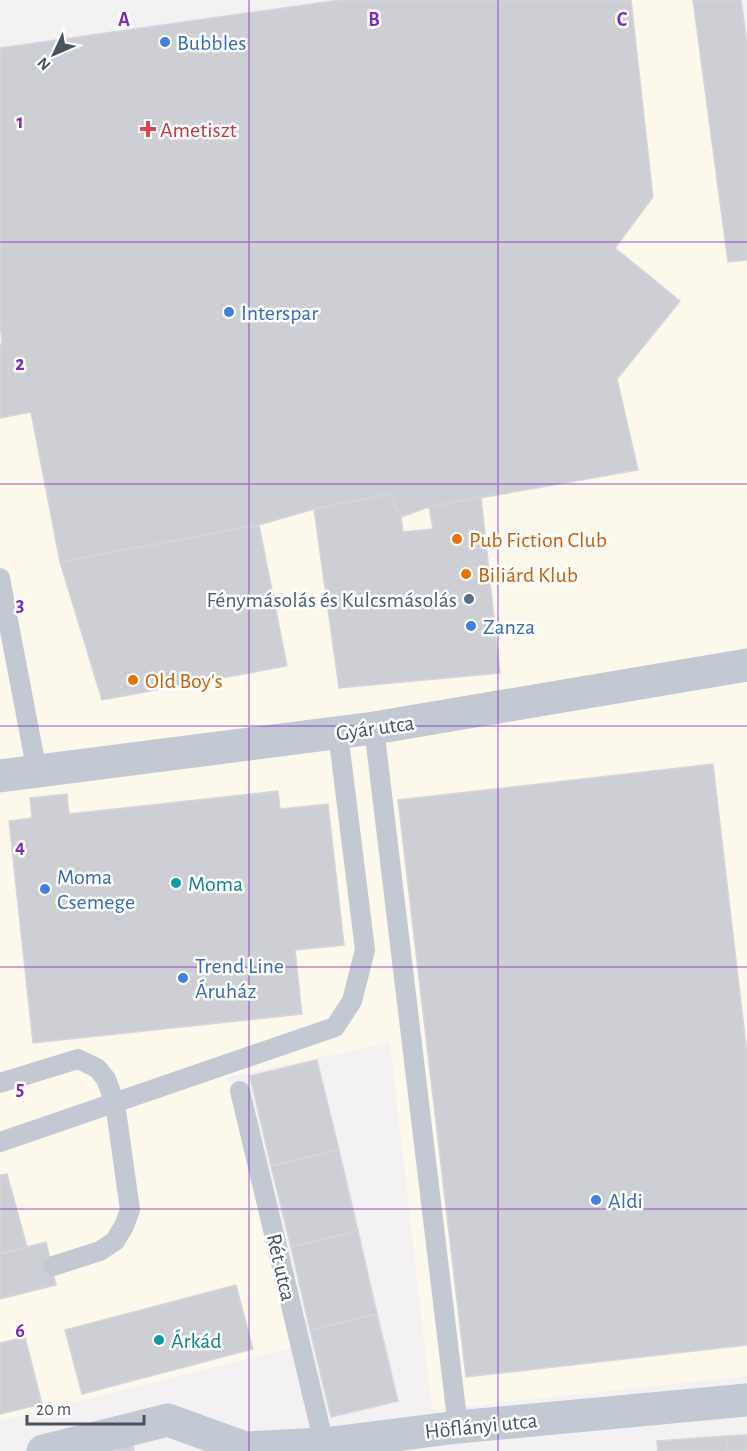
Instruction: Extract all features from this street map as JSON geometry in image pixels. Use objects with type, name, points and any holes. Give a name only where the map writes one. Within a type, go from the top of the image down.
[{"type":"street","name":"Gyár utca","points":[[0,776],[374,728],[747,665]]},
{"type":"street","name":"Höflányi utca","points":[[43,1451],[168,1420],[245,1450],[324,1444],[458,1427],[747,1400]]},
{"type":"lane","points":[[0,578],[37,772]]},
{"type":"lane","points":[[374,728],[458,1427]]},
{"type":"lane","points":[[0,1142],[335,1027],[352,1001],[365,950],[338,733]]},
{"type":"lane","points":[[0,1083],[78,1059],[97,1068],[106,1079],[115,1103],[130,1210],[124,1227],[115,1241],[100,1251],[53,1266]]},
{"type":"lane","name":"Rét utca","points":[[240,1091],[324,1444]]},
{"type":"shaded area","points":[[340,0],[741,0],[747,44],[747,1376],[432,1410],[390,1043],[227,1077],[293,1347],[0,1421],[0,48]]},
{"type":"building","points":[[340,0],[631,0],[653,197],[615,248],[680,301],[617,379],[638,470],[429,507],[401,517],[390,494],[314,509],[259,525],[60,562],[31,412],[0,418],[0,344],[2,344],[0,323],[0,48]]},
{"type":"building","points":[[693,0],[741,0],[747,44],[747,260],[728,262]]},
{"type":"building","points":[[390,494],[401,517],[403,532],[433,529],[429,507],[481,497],[500,673],[339,688],[314,509]]},
{"type":"building","points":[[259,525],[287,666],[102,700],[60,562]]},
{"type":"building","name":"Aldi","points":[[713,764],[747,1054],[747,1345],[466,1377],[398,800]]},
{"type":"building","name":"Moma","points":[[278,791],[280,809],[328,804],[344,945],[295,950],[302,1014],[33,1043],[9,821],[32,818],[30,798],[67,794],[69,814]]},
{"type":"building","points":[[317,1060],[339,1150],[271,1166],[250,1076]]},
{"type":"building","points":[[339,1150],[358,1231],[291,1247],[271,1166]]},
{"type":"building","points":[[7,1174],[27,1247],[0,1254],[0,1175]]},
{"type":"building","points":[[358,1231],[377,1314],[310,1330],[291,1247]]},
{"type":"building","points":[[46,1242],[56,1285],[0,1299],[0,1254]]},
{"type":"building","name":"Árkád","points":[[236,1285],[253,1349],[82,1394],[65,1330]]},
{"type":"building","points":[[377,1314],[398,1401],[331,1417],[310,1330]]},
{"type":"building","points":[[25,1337],[42,1404],[0,1414],[0,1343]]},
{"type":"building","points":[[747,1435],[747,1451],[727,1451],[726,1436]]},
{"type":"building","points":[[726,1436],[727,1451],[658,1451],[657,1441]]},
{"type":"building","points":[[133,1445],[134,1451],[110,1451]]},
{"type":"place","name":"Bubbles","points":[[165,42]]},
{"type":"place","name":"Ametiszt","points":[[148,129]]},
{"type":"place","name":"Interspar","points":[[229,312]]},
{"type":"place","name":"Pub Fiction Club","points":[[457,539]]},
{"type":"place","name":"Biliárd Klub","points":[[466,574]]},
{"type":"place","name":"Fénymásolás és Kulcsmásolás","points":[[469,599]]},
{"type":"place","name":"Zanza","points":[[471,626]]},
{"type":"place","name":"Old Boy's","points":[[133,680]]},
{"type":"place","name":"Moma","points":[[176,883]]},
{"type":"place","name":"Moma Csemege","points":[[45,889]]},
{"type":"place","name":"Trend Line Áruház","points":[[183,978]]},
{"type":"place","name":"Aldi","points":[[596,1200]]},
{"type":"place","name":"Árkád","points":[[159,1340]]}]
